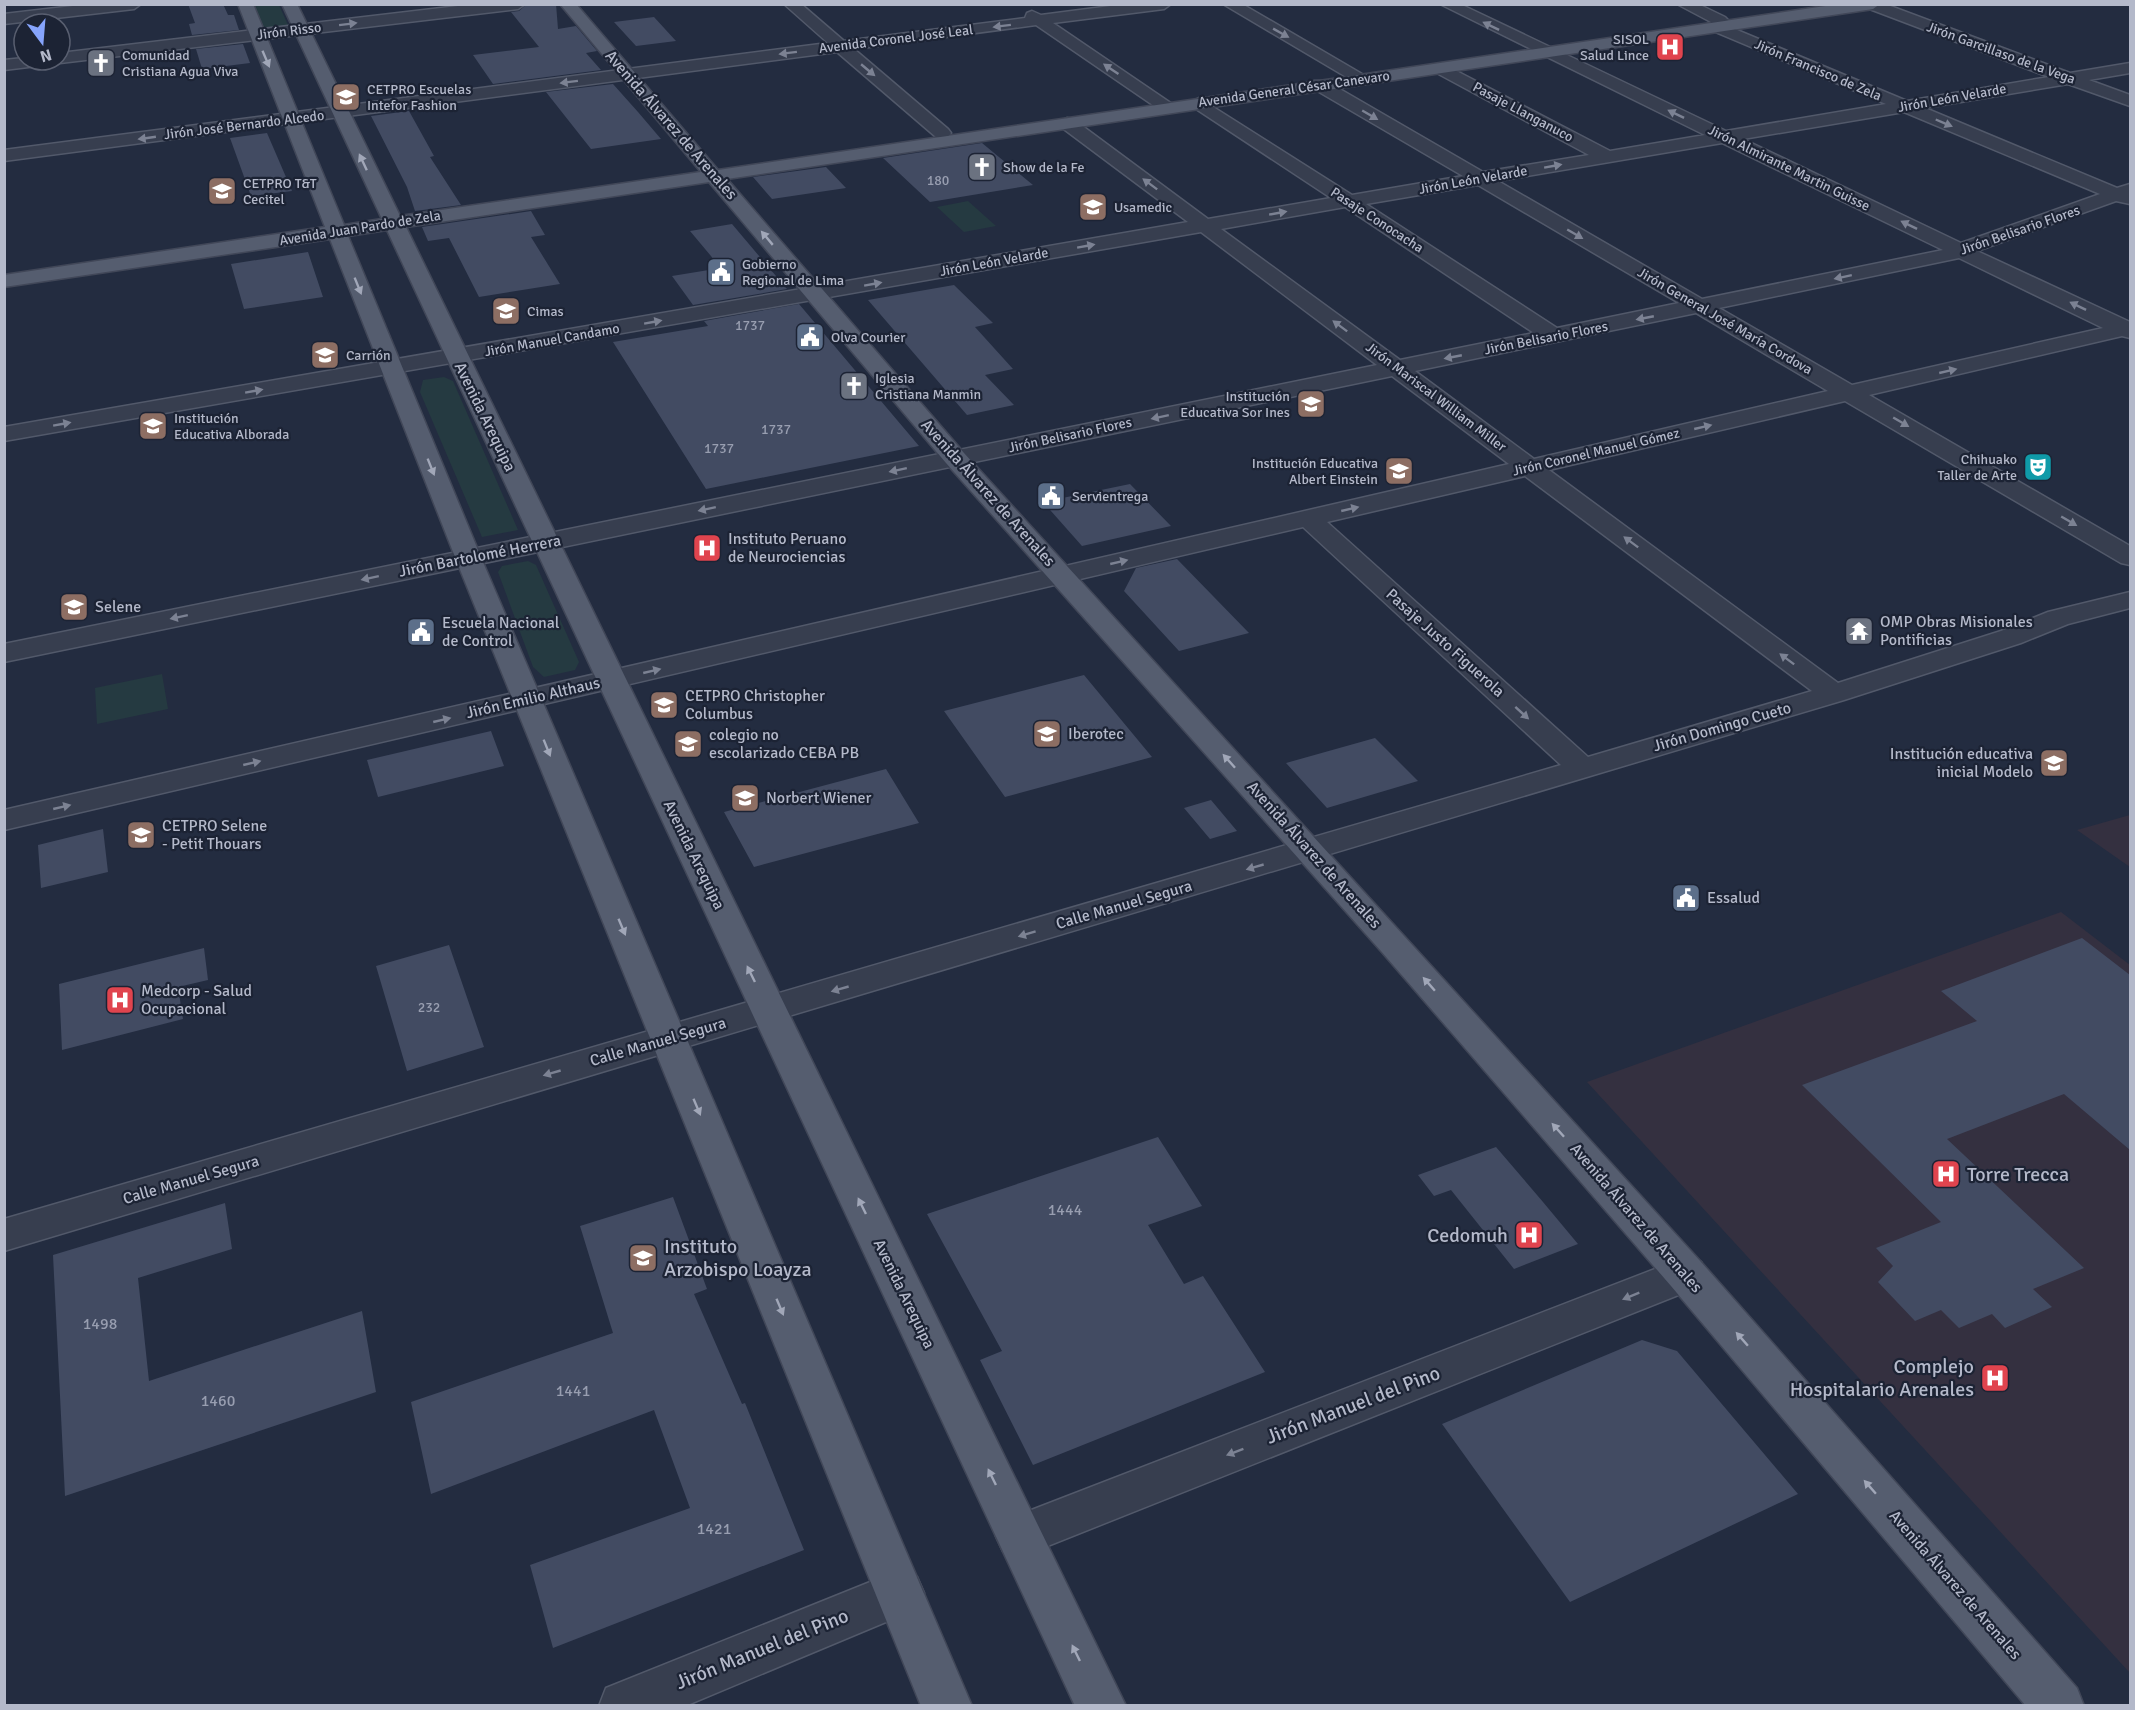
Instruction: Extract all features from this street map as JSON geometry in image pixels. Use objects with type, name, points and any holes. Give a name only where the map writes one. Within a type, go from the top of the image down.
[{"type":"main road","points":[[245,4],[468,558],[947,1706]]},
{"type":"main road","name":"Avenida Arequipa","points":[[289,4],[1101,1706]]},
{"type":"main road","name":"Avenida Álvarez de Arenales","points":[[567,4],[955,458],[1311,850],[1686,1274],[2059,1706]]},
{"type":"main road","name":"Avenida General César Canevaro","points":[[711,171],[1067,123],[1164,104],[1199,103],[1439,68],[1823,4]]},
{"type":"main road","name":"Avenida General César Canevaro","points":[[1718,23],[1873,5]]},
{"type":"main road","name":"Avenida General César Canevaro","points":[[711,171],[942,133],[1164,104],[1354,74],[1541,50]]},
{"type":"main road","name":"Avenida Juan Pardo de Zela","points":[[4,272],[390,219],[711,171]]},
{"type":"main road","name":"Avenida Juan Pardo de Zela","points":[[4,281],[334,227]]},
{"type":"street","points":[[4,19],[134,4]]},
{"type":"street","name":"Jirón Risso","points":[[72,57],[518,4]]},
{"type":"street","points":[[791,4],[942,133]]},
{"type":"street","points":[[1015,4],[1164,104]]},
{"type":"street","name":"Avenida Coronel José Leal","points":[[627,74],[1164,4]]},
{"type":"street","points":[[1230,4],[1354,74]]},
{"type":"street","name":"Jirón Almirante Martin Guisse","points":[[1447,4],[2129,330]]},
{"type":"street","name":"Jirón Francisco de Zela","points":[[1684,4],[1718,23],[1904,106],[2126,195]]},
{"type":"street","name":"Jirón Garcillaso de la Vega","points":[[1873,5],[2130,101]]},
{"type":"street","name":"Pasaje Llanganuco","points":[[1439,68],[1607,157]]},
{"type":"street","name":"Jirón León Velarde","points":[[816,294],[1205,225],[2130,68]]},
{"type":"street","name":"Jirón José Bernardo Alcedo","points":[[4,156],[627,74]]},
{"type":"street","name":"Jirón General José María Cordova","points":[[1320,85],[2130,557]]},
{"type":"street","name":"Pasaje Conocacha","points":[[1199,103],[1554,336]]},
{"type":"street","name":"Jirón Mariscal William Miller","points":[[1067,123],[1834,694]]},
{"type":"street","name":"Jirón Belisario Flores","points":[[955,458],[1702,307],[1961,251],[2126,195]]},
{"type":"street","name":"Jirón Manuel Candamo","points":[[4,434],[816,294]]},
{"type":"street","name":"Jirón Coronel Manuel Gómez","points":[[1062,575],[2129,330]]},
{"type":"street","name":"Jirón Bartolomé Herrera","points":[[4,653],[955,458]]},
{"type":"street","name":"Pasaje Justo Figuerola","points":[[1308,518],[1582,768]]},
{"type":"street","name":"Jirón Emilio Althaus","points":[[4,820],[1062,575]]},
{"type":"street","name":"Jirón Domingo Cueto","points":[[1311,850],[1834,694],[2011,637],[2058,618],[2130,600]]},
{"type":"street","points":[[2011,637],[2130,619]]},
{"type":"street","name":"Calle Manuel Segura","points":[[4,1234],[1311,850]]},
{"type":"street","name":"Jirón Manuel del Pino","points":[[1020,1536],[1686,1274]]},
{"type":"street","name":"Jirón Manuel del Pino","points":[[624,1706],[900,1593]]},
{"type":"shaded area","points":[[252,5],[279,5],[288,25],[267,30],[261,28]]},
{"type":"shaded area","points":[[968,201],[996,226],[964,232],[937,207]]},
{"type":"shaded area","points":[[444,377],[453,381],[518,530],[482,537],[420,392],[423,380]]},
{"type":"shaded area","points":[[528,561],[536,565],[579,662],[575,670],[544,677],[533,667],[498,572],[502,566]]},
{"type":"shaded area","points":[[162,674],[168,709],[97,724],[95,688]]},
{"type":"shaded area","points":[[2130,815],[2130,867],[2077,830]]},
{"type":"shaded area","name":"Complejo Hospitalario Arenales","points":[[2061,912],[2130,965],[2130,1673],[1587,1082]]},
{"type":"building","points":[[188,4],[223,4],[228,15],[234,15],[239,30],[192,35],[189,24],[195,23]]},
{"type":"building","points":[[527,4],[556,4],[558,29],[576,26],[597,51],[586,53],[601,70],[493,84],[473,55],[539,47],[511,12],[519,11]]},
{"type":"building","points":[[654,17],[676,41],[636,46],[614,22]]},
{"type":"building","points":[[243,44],[250,63],[202,69],[196,49]]},
{"type":"building","points":[[613,84],[661,139],[591,149],[546,92]]},
{"type":"building","points":[[409,111],[434,156],[430,157],[461,205],[415,211],[407,187],[371,116]]},
{"type":"building","points":[[267,133],[292,191],[251,196],[230,138]]},
{"type":"building","points":[[982,143],[1033,185],[930,202],[883,158]]},
{"type":"building","points":[[826,167],[846,188],[772,199],[753,177]]},
{"type":"building","points":[[531,211],[545,235],[531,237],[560,284],[479,297],[449,238],[428,241],[422,227]]},
{"type":"building","points":[[732,224],[787,289],[693,305],[672,276],[721,268],[690,231]]},
{"type":"building","points":[[308,252],[323,297],[244,309],[231,264]]},
{"type":"building","points":[[954,285],[993,323],[975,327],[1013,369],[985,375],[1014,405],[967,415],[868,300]]},
{"type":"building","points":[[799,304],[919,446],[706,489],[613,342],[708,326],[704,321]]},
{"type":"building","points":[[1130,484],[1171,526],[1082,546],[1043,502]]},
{"type":"building","points":[[1177,559],[1249,633],[1179,651],[1124,591],[1136,568]]},
{"type":"building","name":"Iberotec","points":[[1084,675],[1152,757],[1005,797],[944,711]]},
{"type":"building","points":[[491,731],[504,766],[378,797],[367,760]]},
{"type":"building","points":[[1375,738],[1418,781],[1327,808],[1286,763]]},
{"type":"building","points":[[886,769],[919,823],[754,867],[724,812]]},
{"type":"building","points":[[1211,800],[1237,831],[1210,839],[1184,808]]},
{"type":"building","points":[[103,829],[108,872],[41,888],[38,845]]},
{"type":"building","points":[[2082,938],[2130,975],[2130,1150],[2064,1094],[1947,1139],[2084,1268],[2033,1289],[2052,1307],[2005,1328],[1992,1314],[1959,1328],[1941,1310],[1915,1321],[1878,1282],[1893,1266],[1876,1248],[1941,1222],[1802,1085],[1977,1021],[1941,991]]},
{"type":"building","points":[[449,945],[484,1047],[407,1071],[376,966]]},
{"type":"building","name":"Medcorp - Salud Ocupacional","points":[[204,948],[208,980],[178,987],[183,1019],[62,1050],[59,984]]},
{"type":"building","points":[[1158,1137],[1202,1206],[1148,1225],[1184,1284],[1203,1276],[1265,1372],[1033,1465],[980,1360],[1002,1351],[927,1214]]},
{"type":"building","points":[[1496,1147],[1578,1244],[1514,1269],[1451,1190],[1434,1196],[1418,1175]]},
{"type":"building","points":[[673,1197],[707,1289],[694,1294],[742,1404],[745,1403],[804,1550],[553,1648],[530,1565],[690,1508],[654,1410],[431,1494],[411,1402],[613,1333],[580,1226]]},
{"type":"building","points":[[225,1203],[232,1249],[138,1278],[149,1381],[362,1311],[376,1392],[65,1496],[53,1255]]},
{"type":"building","points":[[1642,1340],[1677,1351],[1798,1494],[1570,1602],[1442,1424]]},
{"type":"place","name":"SISOL Salud Lince","points":[[1670,47]]},
{"type":"place","name":"Comunidad Cristiana Agua Viva","points":[[101,63]]},
{"type":"place","name":"CETPRO Escuelas Intefor Fashion","points":[[346,97]]},
{"type":"place","name":"Show de la Fe","points":[[982,167]]},
{"type":"place","name":"CETPRO T&T Cecitel","points":[[222,191]]},
{"type":"place","name":"Usamedic","points":[[1093,207]]},
{"type":"place","name":"Gobierno Regional de Lima","points":[[721,272]]},
{"type":"place","name":"Cimas","points":[[506,311]]},
{"type":"place","name":"Olva Courier","points":[[810,337]]},
{"type":"place","name":"Carrión","points":[[325,355]]},
{"type":"place","name":"Iglesia Cristiana Manmin","points":[[854,386]]},
{"type":"place","name":"Institución Educativa Sor Ines","points":[[1311,404]]},
{"type":"place","name":"Institución Educativa Alborada","points":[[153,426]]},
{"type":"place","name":"Chihuako Taller de Arte","points":[[2038,467]]},
{"type":"place","name":"Institución Educativa Albert Einstein","points":[[1399,471]]},
{"type":"place","name":"Servientrega","points":[[1051,496]]},
{"type":"place","name":"Instituto Peruano de Neurociencias","points":[[707,548]]},
{"type":"place","name":"Selene","points":[[74,607]]},
{"type":"place","name":"OMP Obras Misionales Pontificias","points":[[1859,631]]},
{"type":"place","name":"Escuela Nacional de Control","points":[[421,632]]},
{"type":"place","name":"CETPRO Christopher Columbus","points":[[664,705]]},
{"type":"place","name":"Iberotec","points":[[1047,734]]},
{"type":"place","name":"colegio no escolarizado CEBA PB","points":[[688,744]]},
{"type":"place","name":"Institución educativa inicial Modelo","points":[[2054,763]]},
{"type":"place","name":"Norbert Wiener","points":[[745,798]]},
{"type":"place","name":"CETPRO Selene - Petit Thouars","points":[[141,835]]},
{"type":"place","name":"Essalud","points":[[1686,898]]},
{"type":"place","name":"Medcorp - Salud Ocupacional","points":[[120,1000]]},
{"type":"place","name":"Torre Trecca","points":[[1946,1174]]},
{"type":"place","name":"Cedomuh","points":[[1529,1235]]},
{"type":"place","name":"Instituto Arzobispo Loayza","points":[[643,1258]]},
{"type":"place","name":"Complejo Hospitalario Arenales","points":[[1995,1378]]}]
